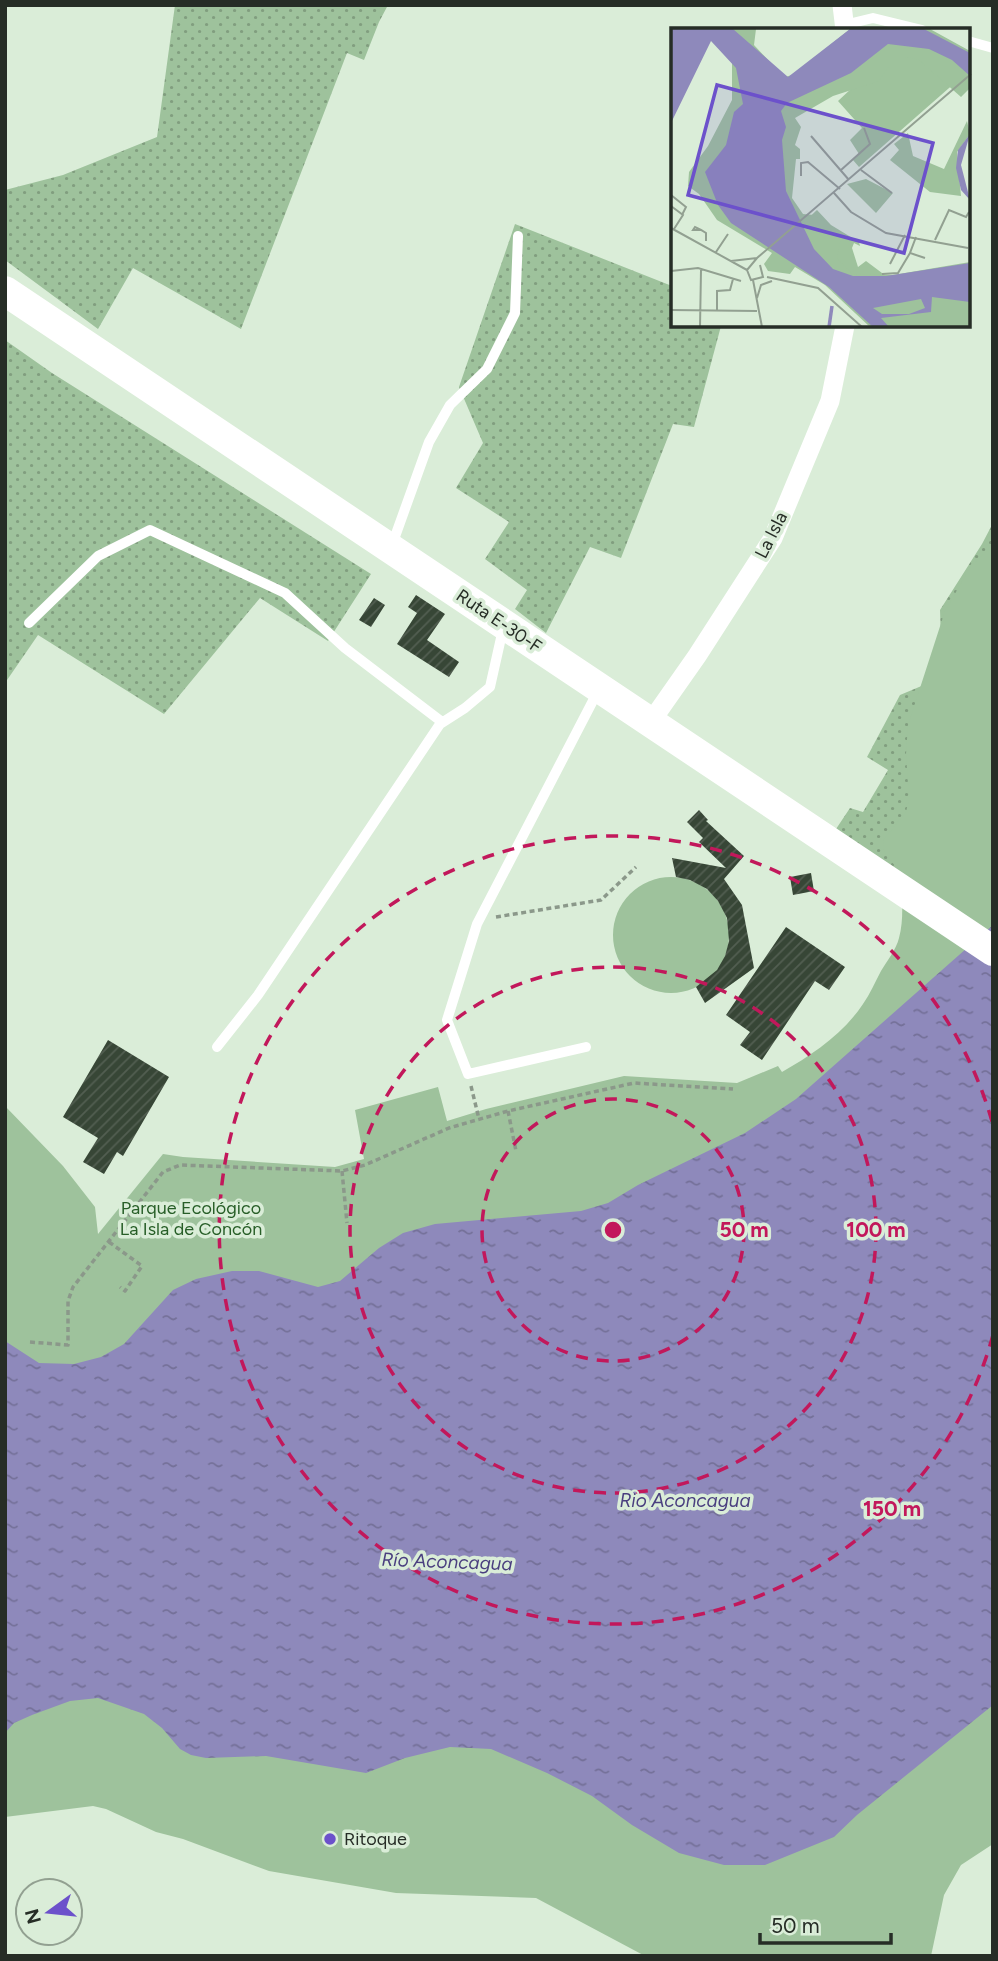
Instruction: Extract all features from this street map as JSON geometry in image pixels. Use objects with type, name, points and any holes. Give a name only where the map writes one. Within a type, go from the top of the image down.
[{"type":"main road","name":"Ruta E-30-F","points":[[5,291],[993,951]]},
{"type":"street","points":[[842,5],[845,27]]},
{"type":"street","name":"La Isla","points":[[650,723],[773,538],[830,401],[845,327]]},
{"type":"lane","points":[[845,27],[873,18],[914,28]]},
{"type":"lane","points":[[970,42],[993,48]]},
{"type":"lane","points":[[391,549],[429,442],[450,405],[486,369],[515,313],[518,236]]},
{"type":"lane","points":[[29,623],[97,556],[150,530],[285,593],[345,648],[442,722]]},
{"type":"lane","points":[[217,1047],[258,995],[442,722],[465,708],[490,687],[504,625]]},
{"type":"lane","points":[[586,1047],[468,1074],[447,1020],[480,919],[599,688]]},
{"type":"path","points":[[480,919],[601,900],[636,867]]},
{"type":"path","points":[[468,1074],[479,1119]]},
{"type":"path","points":[[30,1342],[68,1345],[68,1301],[73,1287],[163,1172],[180,1165],[342,1171],[365,1166],[449,1128],[508,1111],[634,1083],[733,1089]]},
{"type":"path","points":[[508,1111],[516,1151]]},
{"type":"path","points":[[342,1171],[347,1223]]},
{"type":"path","points":[[109,1242],[142,1266],[125,1291],[120,1287]]},
{"type":"green space","points":[[175,5],[388,5],[364,60],[347,53],[241,329],[133,268],[98,329],[5,260],[5,190],[63,175],[157,137]]},
{"type":"green space","points":[[515,224],[671,286],[671,327],[721,327],[694,427],[673,424],[621,558],[590,547],[546,633],[515,609],[527,590],[485,559],[509,522],[456,488],[483,443],[459,387]]},
{"type":"green space","points":[[5,340],[52,373],[371,574],[328,641],[260,598],[164,714],[38,635],[5,683]]},
{"type":"green space","points":[[993,523],[993,925],[986,931],[834,832],[850,808],[863,812],[888,770],[867,757],[900,695],[931,682],[941,641],[940,610]]},
{"type":"green space","name":"Rio Aconcagua","points":[[993,545],[993,1844],[961,1865],[944,1895],[931,1956],[645,1956],[536,1898],[396,1893],[269,1871],[183,1839],[156,1832],[106,1809],[93,1806],[5,1817],[5,1106],[63,1166],[95,1207],[98,1234],[163,1154],[335,1167],[364,1159],[355,1110],[438,1087],[447,1121],[624,1076],[737,1083],[778,1066],[782,1072],[816,1051],[855,1015],[898,942],[902,917],[901,880],[883,846],[884,839],[906,812],[909,799],[906,754],[908,725],[945,611],[971,566]]},
{"type":"green space","points":[[671,877],[693,882],[712,894],[724,913],[729,935],[724,957],[712,976],[693,988],[671,993],[649,988],[630,976],[618,957],[613,935],[618,913],[630,894],[649,882]]},
{"type":"water","name":"Rio Aconcagua","points":[[993,925],[993,1705],[857,1815],[834,1837],[765,1865],[724,1865],[679,1853],[632,1825],[592,1796],[491,1749],[450,1747],[405,1758],[366,1773],[266,1756],[206,1758],[180,1749],[162,1728],[144,1714],[98,1698],[70,1701],[32,1715],[14,1723],[5,1733],[5,1341],[39,1363],[74,1364],[101,1357],[124,1344],[173,1290],[196,1279],[232,1271],[259,1271],[318,1287],[340,1281],[379,1248],[403,1233],[435,1224],[581,1211],[608,1203],[638,1185],[745,1133],[796,1099]]},
{"type":"building","points":[[416,595],[445,614],[427,640],[459,662],[449,677],[397,644],[417,613],[408,607]]},
{"type":"building","points":[[374,598],[385,605],[371,627],[359,620]]},
{"type":"building","points":[[699,810],[708,820],[706,821],[744,856],[724,879],[742,905],[754,968],[705,1003],[696,987],[717,970],[725,956],[729,941],[727,918],[718,901],[707,889],[690,880],[676,877],[672,858],[726,868],[699,842],[703,838],[687,822]]},
{"type":"building","points":[[811,873],[814,891],[793,895],[790,877]]},
{"type":"building","points":[[786,927],[845,967],[829,990],[815,981],[762,1060],[740,1045],[750,1032],[726,1015]]},
{"type":"building","points":[[108,1040],[169,1077],[123,1156],[117,1152],[104,1174],[83,1162],[98,1138],[63,1117]]},
{"type":"place","name":"Ritoque","points":[[330,1839]]},
{"type":"park label","name":"Parque Ecológico La Isla de Concón","points":[[191,1218]]},
{"type":"water label","name":"Río Aconcagua","points":[[447,1561]]}]
